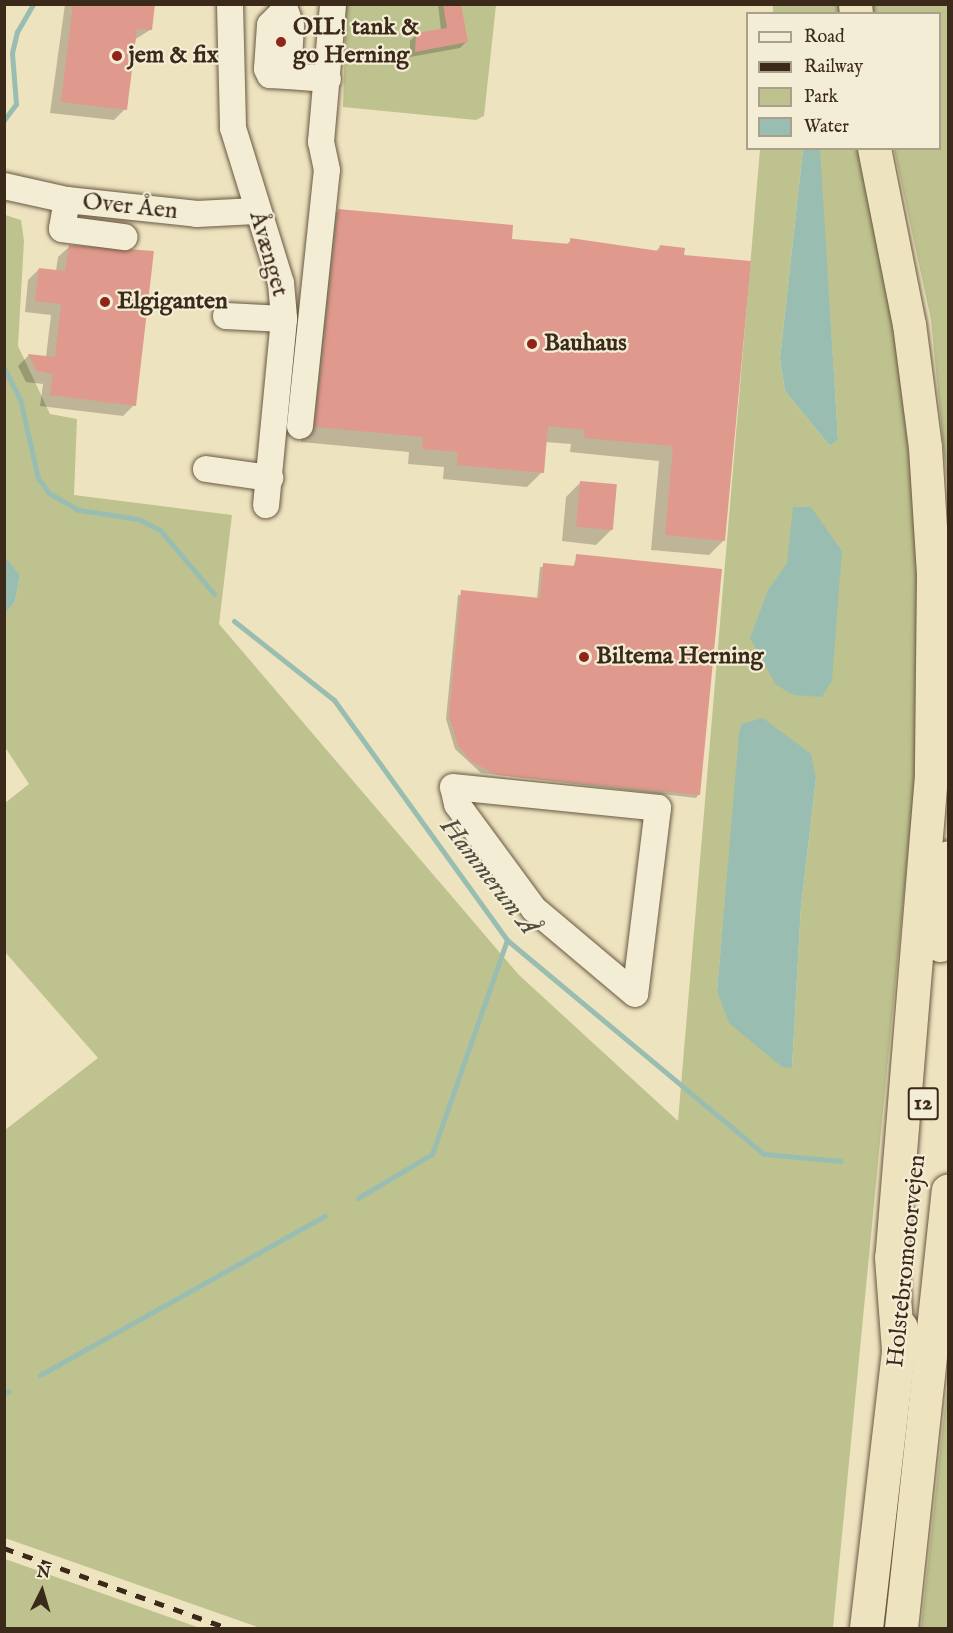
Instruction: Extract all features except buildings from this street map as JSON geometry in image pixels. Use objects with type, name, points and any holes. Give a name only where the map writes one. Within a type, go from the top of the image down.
[{"type":"highway","points":[[874,150],[909,324],[926,447],[933,573],[931,775],[891,1257],[898,1350]]},
{"type":"highway","name":"Holstebromotorvejen","points":[[866,1629],[898,1350],[948,857]]},
{"type":"highway","name":"Holstebromotorvejen","points":[[901,1629],[948,1191]]},
{"type":"street","name":"Åvænget","points":[[230,4],[233,128],[256,211],[281,283],[284,319],[266,505]]},
{"type":"street","points":[[300,426],[327,170],[321,142],[333,4]]},
{"type":"street","points":[[283,8],[291,26],[288,76],[328,79]]},
{"type":"street","name":"Over Åen","points":[[4,186],[67,200],[197,214],[256,211]]},
{"type":"street","points":[[67,200],[63,229],[124,237]]},
{"type":"street","points":[[226,316],[284,319]]},
{"type":"street","points":[[206,469],[270,478]]},
{"type":"street","points":[[453,787],[658,808],[635,994],[534,909],[457,804],[453,787]]},
{"type":"green space","points":[[346,5],[496,5],[484,116],[476,120],[343,107]]},
{"type":"green space","points":[[773,5],[842,5],[842,12],[773,12]]},
{"type":"green space","points":[[871,5],[948,5],[948,493],[931,320],[894,150],[941,150],[941,12],[871,12]]},
{"type":"green space","points":[[760,150],[803,150],[780,359],[785,391],[830,446],[838,438],[819,150],[861,150],[897,334],[921,579],[918,750],[833,1628],[260,1628],[5,1538],[5,1130],[98,1058],[5,952],[5,803],[29,784],[5,747],[4,613],[15,602],[20,575],[4,557],[5,215],[21,220],[24,241],[18,346],[50,414],[77,419],[74,495],[232,515],[219,624],[519,975],[678,1121]],"holes":[[[741,724],[816,779],[801,906],[792,1068],[717,991]]]},
{"type":"green space","points":[[948,1379],[948,1628],[921,1628]]},
{"type":"green space","points":[[5,1559],[200,1628],[5,1628]]},
{"type":"water","points":[[803,150],[820,150],[838,439],[830,446],[785,391],[780,359]]},
{"type":"water","points":[[793,507],[811,507],[842,551],[832,680],[822,697],[794,695],[776,685],[750,638],[768,590],[787,563]]},
{"type":"water","points":[[5,557],[20,575],[15,602],[5,613]]},
{"type":"water","points":[[763,718],[811,754],[816,779],[801,906],[792,1068],[782,1067],[729,1023],[717,991],[739,734],[741,724]]},
{"type":"waterway","name":"Hammerum Å","points":[[4,120],[16,104],[12,53],[17,32],[33,4]]},
{"type":"waterway","name":"Hammerum Å","points":[[4,368],[20,399],[38,478],[49,493],[79,510],[138,519],[160,530],[214,594]]},
{"type":"waterway","name":"Hammerum Å","points":[[234,621],[334,700],[507,940],[764,1154],[841,1161]]},
{"type":"waterway","points":[[358,1198],[432,1154],[507,940]]},
{"type":"waterway","points":[[40,1375],[325,1216]]},
{"type":"waterway","points":[[4,1393],[9,1391]]},
{"type":"railway","points":[[4,1548],[227,1628]]},
{"type":"place","name":"OIL! tank & go Herning","points":[[281,42]]},
{"type":"place","name":"jem & fix","points":[[117,56]]},
{"type":"place","name":"Elgiganten","points":[[105,302]]},
{"type":"place","name":"Bauhaus","points":[[532,344]]},
{"type":"place","name":"Biltema Herning","points":[[584,657]]}]
